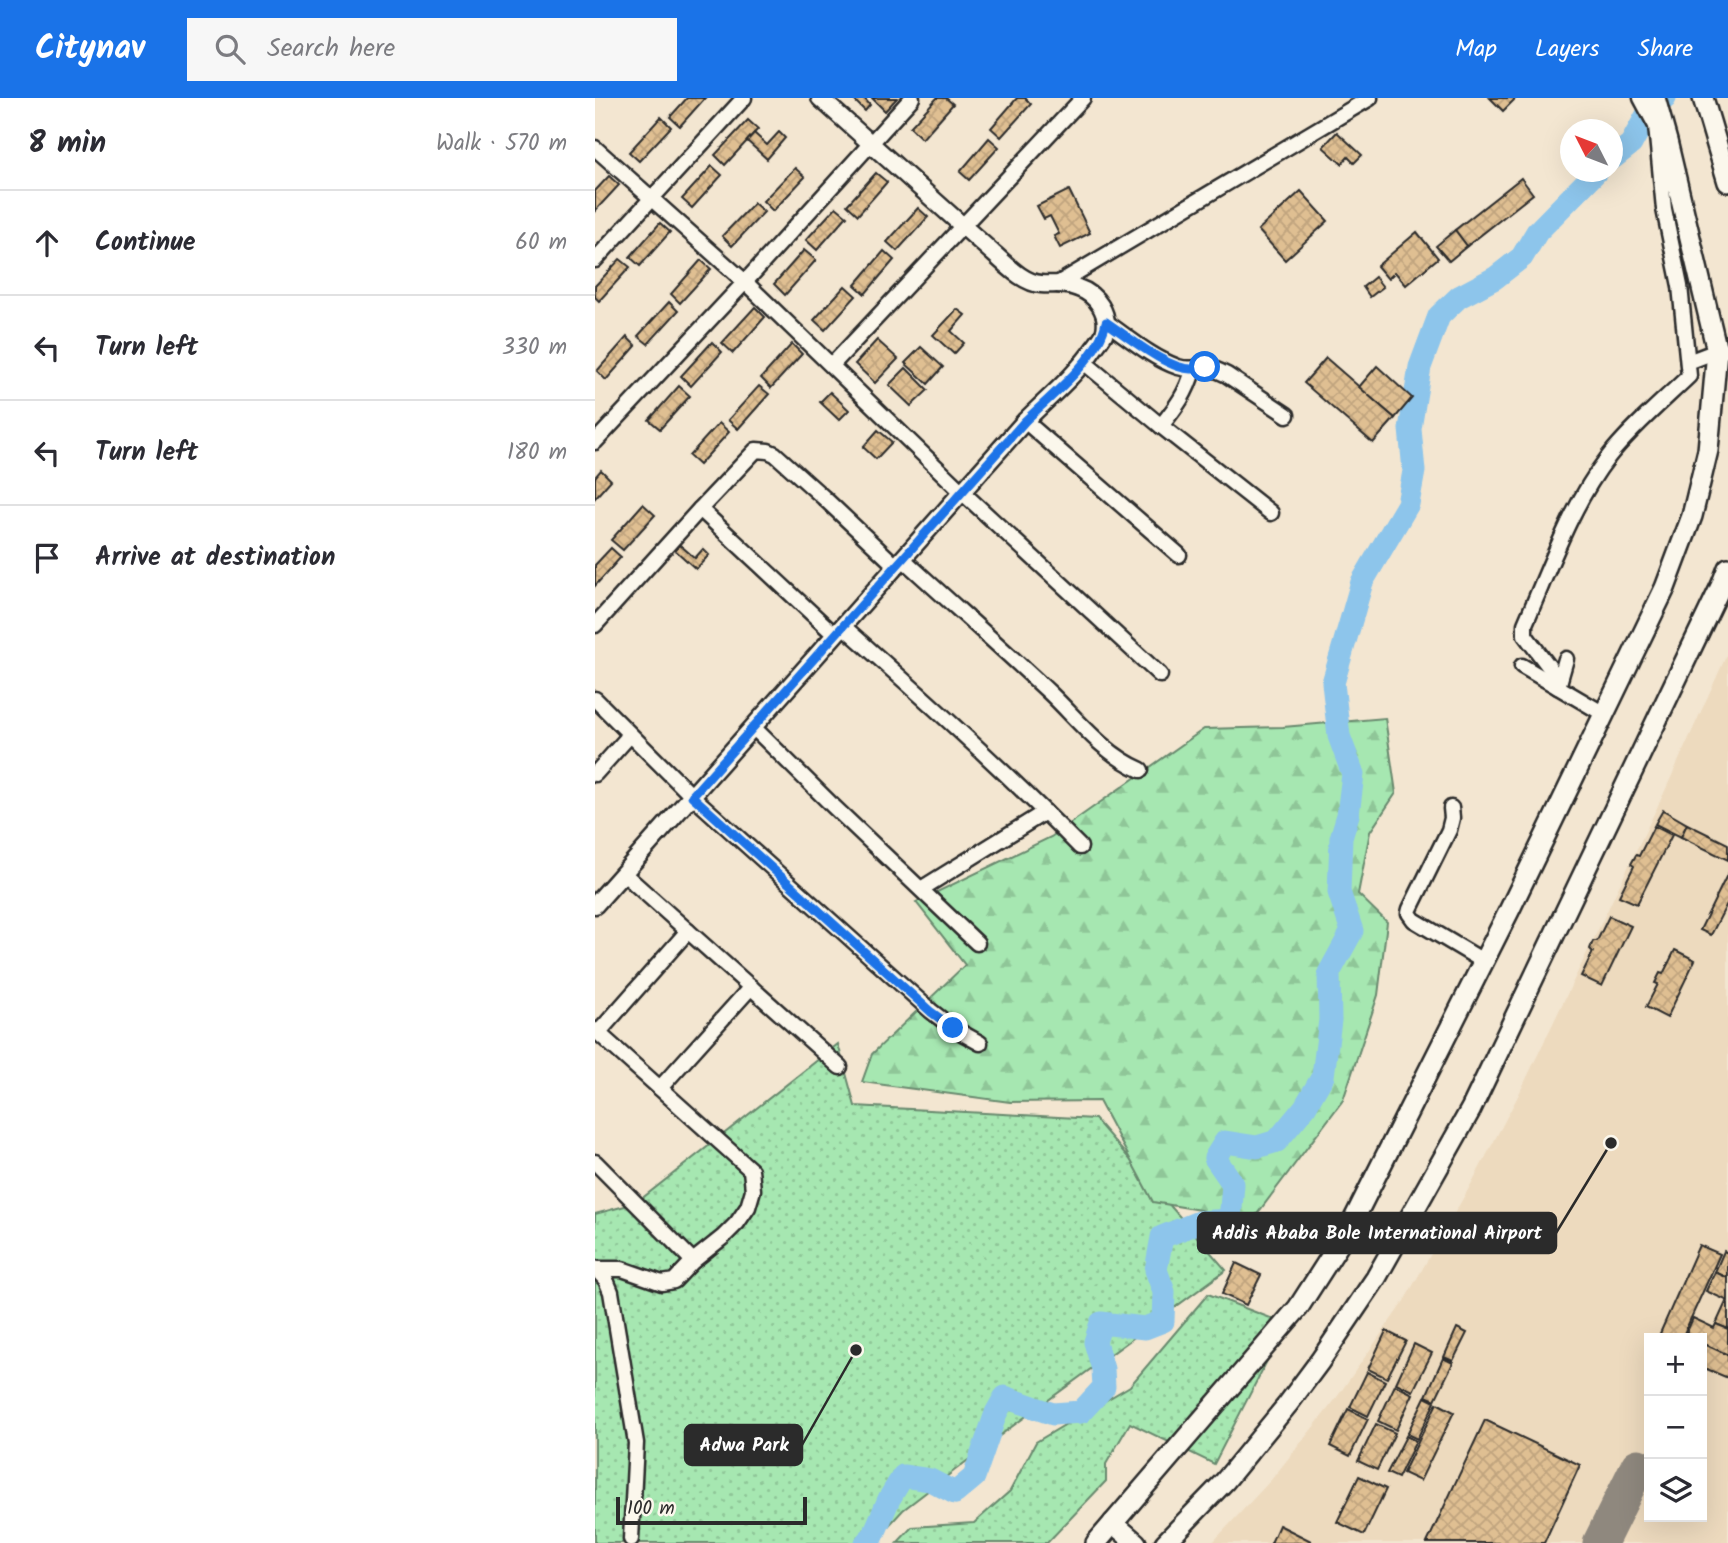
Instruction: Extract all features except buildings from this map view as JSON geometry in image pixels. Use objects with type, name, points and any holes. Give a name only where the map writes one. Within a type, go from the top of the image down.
[{"type":"main road","points":[[1703,98],[1728,182]]},
{"type":"main road","points":[[1096,1543],[1298,1308],[1350,1227],[1665,588],[1692,516],[1708,450],[1723,350],[1662,134],[1646,99]]},
{"type":"main road","points":[[1165,1543],[1225,1481],[1288,1404],[1376,1278],[1471,1109],[1728,568]]},
{"type":"main road","points":[[1113,1523],[1136,1543]]},
{"type":"street","points":[[595,260],[744,98]]},
{"type":"street","points":[[595,905],[1025,421],[1084,363],[1104,335],[1106,322],[1102,307],[1090,293],[1072,285],[1032,282],[993,253],[820,98]]},
{"type":"street","points":[[595,442],[912,98]]},
{"type":"street","points":[[832,365],[1083,98]]},
{"type":"street","points":[[1059,283],[1370,98]]},
{"type":"street","points":[[1559,684],[1525,635],[1525,624],[1572,517],[1609,455],[1689,376],[1680,286],[1664,209],[1662,134]]},
{"type":"street","points":[[595,148],[745,282],[962,492],[1160,675]]},
{"type":"street","points":[[1106,322],[1156,356],[1179,367],[1193,370],[1205,367],[1227,375],[1287,415]]},
{"type":"street","points":[[1688,362],[1723,350]]},
{"type":"street","points":[[1084,363],[1271,513]]},
{"type":"street","points":[[1161,426],[1182,398],[1193,370]]},
{"type":"street","points":[[1025,421],[1179,555]]},
{"type":"street","points":[[595,625],[756,450],[768,451],[775,454],[1052,695],[1126,764],[1141,770]]},
{"type":"street","points":[[700,509],[839,631],[932,705],[1080,847]]},
{"type":"street","points":[[1559,684],[1566,659]]},
{"type":"street","points":[[1522,666],[1559,684],[1604,714]]},
{"type":"street","points":[[595,699],[692,796],[931,1012],[980,1043]]},
{"type":"street","points":[[753,727],[977,943]]},
{"type":"street","points":[[595,774],[631,735]]},
{"type":"street","points":[[1451,807],[1449,830],[1409,913],[1414,920],[1483,961]]},
{"type":"street","points":[[921,889],[1045,812]]},
{"type":"street","points":[[624,873],[840,1067]]},
{"type":"street","points":[[595,1268],[622,1269],[662,1283],[674,1281],[692,1261],[737,1223],[748,1208],[753,1190],[751,1170],[596,1031],[688,931]]},
{"type":"street","points":[[660,1088],[751,986]]},
{"type":"street","points":[[595,1162],[692,1261]]},
{"type":"street","points":[[595,1268],[606,1280],[611,1293],[636,1443],[631,1539]]},
{"type":"shaded area","points":[[1728,652],[1728,1543],[1212,1543],[1271,1480],[1335,1400],[1404,1301],[1517,1098],[1664,793]]},
{"type":"green space","points":[[1385,718],[1396,793],[1370,832],[1358,894],[1387,922],[1378,995],[1343,1100],[1248,1226],[1200,1210],[1153,1202],[1099,1101],[1010,1102],[862,1082],[872,1054],[965,965],[916,902],[1051,837],[1204,729],[1283,727]]},
{"type":"green space","points":[[838,1044],[855,1106],[1095,1119],[1226,1270],[903,1510],[873,1543],[595,1543],[595,1214],[636,1203]]},
{"type":"green space","points":[[1208,1294],[1286,1324],[1214,1464],[1130,1423],[1106,1464],[1106,1481],[1047,1543],[897,1543],[912,1527],[974,1523],[1010,1491],[1036,1442],[1130,1386]]},
{"type":"waterway","points":[[1623,150],[1631,144],[1649,111],[1665,98]]},
{"type":"waterway","points":[[866,1543],[873,1536],[889,1499],[903,1476],[930,1480],[955,1493],[974,1477],[996,1413],[1005,1397],[1053,1414],[1081,1412],[1104,1387],[1103,1369],[1095,1342],[1101,1323],[1145,1328],[1163,1321],[1164,1292],[1156,1270],[1162,1237],[1199,1222],[1230,1220],[1233,1184],[1215,1158],[1225,1142],[1257,1147],[1277,1141],[1305,1107],[1323,1076],[1330,1020],[1329,973],[1352,931],[1339,892],[1341,838],[1348,815],[1353,774],[1339,736],[1333,683],[1362,582],[1408,504],[1414,471],[1410,429],[1420,367],[1439,316],[1459,297],[1495,278],[1522,257],[1537,232],[1586,182]]},
{"type":"taxiway","points":[[1600,1543],[1638,1466]]},
{"type":"place","name":"Addis Ababa Bole International Airport","points":[[1611,1143]]},
{"type":"place","name":"Adwa Park","points":[[856,1350]]},
{"type":"route","points":[[953,1028],[931,1012],[692,796],[1025,421],[1084,363],[1104,335],[1106,322],[1167,362],[1193,370],[1205,367]]}]
